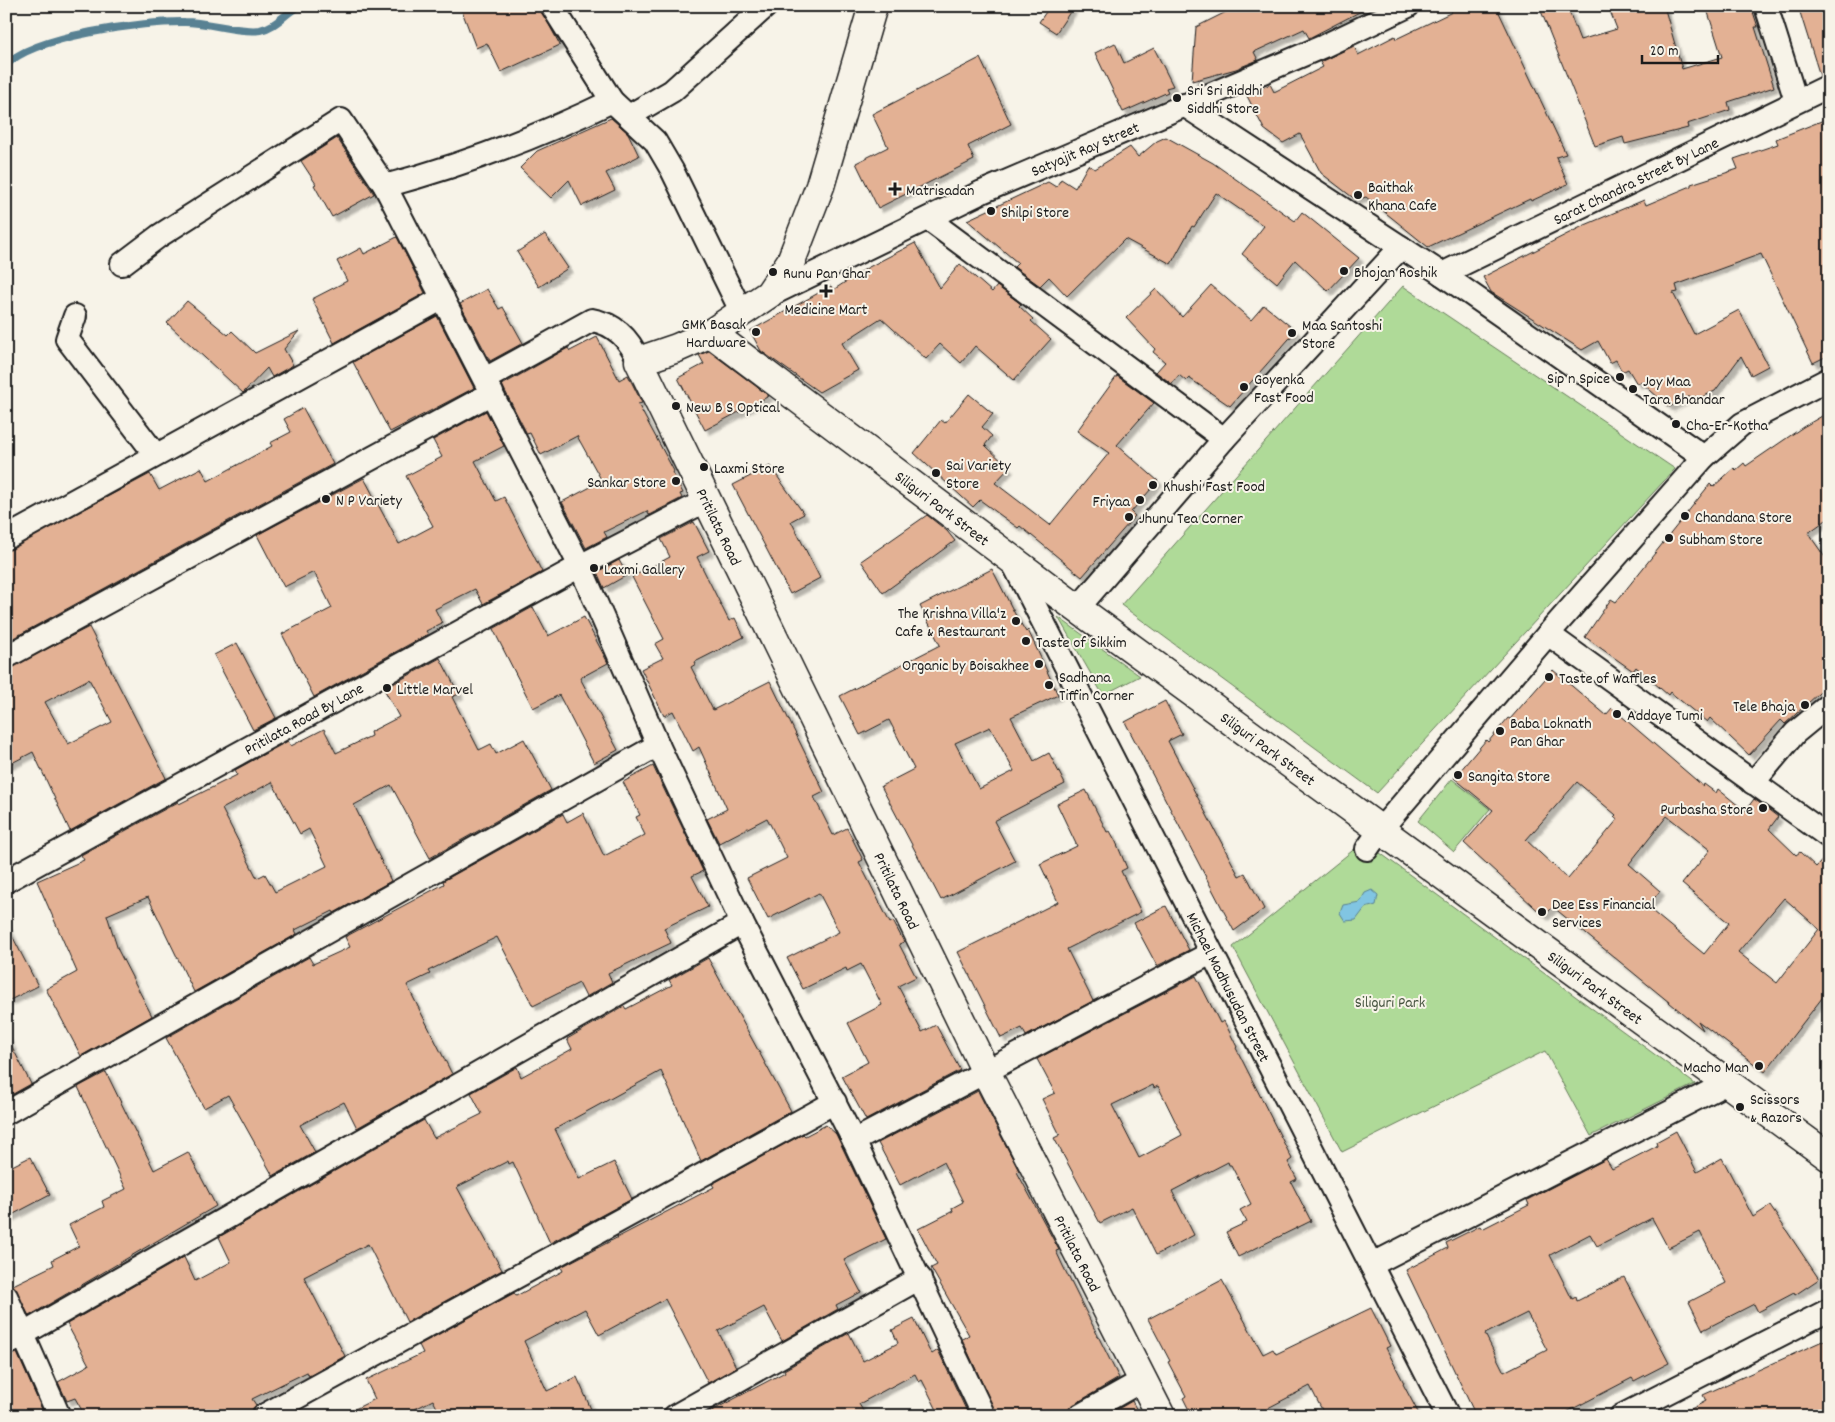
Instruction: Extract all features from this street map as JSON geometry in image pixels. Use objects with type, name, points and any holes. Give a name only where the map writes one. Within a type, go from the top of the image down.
[{"type":"street","points":[[552,6],[612,101],[655,141],[753,306]]},
{"type":"street","points":[[629,116],[672,91],[766,6]]},
{"type":"street","points":[[6,657],[489,386],[592,320],[610,325],[619,332],[628,340],[639,361],[677,348],[711,333],[769,294],[791,261],[820,186],[873,6]]},
{"type":"street","name":"Satyajit Ray Street","points":[[753,306],[982,192],[1324,46],[1408,6]]},
{"type":"street","points":[[1766,6],[1796,101]]},
{"type":"street","name":"Sarat Chandra Street By Lane","points":[[1442,274],[1829,86]]},
{"type":"street","points":[[385,186],[439,172],[522,142],[612,101]]},
{"type":"street","points":[[1184,105],[1442,274],[1704,458]]},
{"type":"street","points":[[122,264],[160,236],[341,120],[385,186],[580,566],[658,745],[742,923],[835,1102],[984,1416]]},
{"type":"street","points":[[928,219],[1224,439]]},
{"type":"street","points":[[1078,608],[1224,439],[1402,248]]},
{"type":"street","points":[[6,538],[155,454],[443,298]]},
{"type":"street","points":[[75,316],[67,339],[155,454]]},
{"type":"street","name":"Siliguri Park Street","points":[[711,333],[1078,608],[1374,839],[1729,1082],[1829,1157]]},
{"type":"street","name":"Pritilata Road","points":[[639,361],[986,1072],[1161,1416]]},
{"type":"street","points":[[1374,839],[1548,634],[1704,458],[1742,424],[1829,379]]},
{"type":"street","name":"Pritilata Road By Lane","points":[[6,881],[580,566],[707,500]]},
{"type":"street","name":"Michael Madhusudan Street","points":[[1010,557],[1448,1416]]},
{"type":"street","points":[[1548,634],[1829,837]]},
{"type":"street","points":[[1753,783],[1795,732],[1829,706]]},
{"type":"street","points":[[6,1113],[658,745]]},
{"type":"street","points":[[14,1340],[742,923]]},
{"type":"street","points":[[854,1141],[1211,953]]},
{"type":"street","points":[[1371,1265],[1729,1082]]},
{"type":"street","points":[[263,1416],[835,1102]]},
{"type":"street","points":[[675,1416],[920,1278]]},
{"type":"street","points":[[6,1296],[14,1340],[59,1416]]},
{"type":"street","points":[[1621,1416],[1829,1310]]},
{"type":"street","points":[[1079,1416],[1142,1380]]},
{"type":"green space","points":[[1403,286],[1675,469],[1377,793],[1121,605]]},
{"type":"green space","points":[[1058,617],[1140,676],[1103,695]]},
{"type":"green space","points":[[1452,779],[1490,809],[1454,852],[1418,821]]},
{"type":"green space","name":"Siliguri Park","points":[[1357,847],[1376,850],[1695,1084],[1591,1136],[1545,1051],[1342,1152],[1233,947]]},
{"type":"water","points":[[1372,890],[1378,895],[1376,905],[1365,908],[1356,920],[1345,921],[1340,913],[1343,905],[1360,902],[1365,893]]},
{"type":"building","points":[[460,6],[539,6],[560,45],[501,72],[487,43],[476,48]]},
{"type":"building","points":[[1050,6],[1074,6],[1056,33],[1039,22]]},
{"type":"building","points":[[1238,6],[1371,6],[1309,38],[1304,29],[1254,52],[1258,60],[1236,69],[1192,81],[1196,27]]},
{"type":"building","points":[[1449,6],[1496,6],[1566,154],[1556,157],[1568,184],[1531,201],[1530,199],[1428,247],[1366,197],[1356,200],[1321,173],[1300,134],[1283,143],[1264,129],[1247,96],[1270,84],[1274,92],[1323,67],[1320,62],[1354,46],[1358,55],[1395,36],[1396,39],[1452,12]]},
{"type":"building","points":[[1539,6],[1567,6],[1580,40],[1617,29],[1608,6],[1664,6],[1682,69],[1722,57],[1706,6],[1751,6],[1758,27],[1755,27],[1774,87],[1728,102],[1730,110],[1687,124],[1688,128],[1625,144],[1623,137],[1595,146]]},
{"type":"building","points":[[1798,6],[1829,6],[1829,73],[1820,76]]},
{"type":"building","points":[[1115,43],[1124,63],[1154,48],[1173,86],[1166,88],[1168,92],[1123,112],[1095,53]]},
{"type":"building","points":[[980,58],[1011,124],[968,146],[974,160],[878,208],[856,163],[888,147],[872,114]]},
{"type":"building","points":[[611,118],[628,133],[639,156],[606,173],[615,190],[582,206],[569,180],[551,198],[520,168],[537,151]]},
{"type":"building","points":[[1829,118],[1829,355],[1813,363],[1761,254],[1676,285],[1678,292],[1673,293],[1694,334],[1739,310],[1768,366],[1751,375],[1741,356],[1715,391],[1702,397],[1688,397],[1669,407],[1641,382],[1637,384],[1628,369],[1622,372],[1616,360],[1610,363],[1598,341],[1582,350],[1491,292],[1483,277],[1585,225],[1644,200],[1646,205],[1691,186],[1691,184],[1738,169],[1734,159],[1778,144],[1776,139]]},
{"type":"building","points":[[1166,137],[1213,163],[1295,221],[1302,212],[1359,258],[1328,291],[1295,260],[1277,283],[1242,254],[1264,226],[1216,193],[1194,227],[1192,226],[1171,264],[1125,239],[1067,296],[1049,277],[1040,286],[1014,267],[1018,263],[967,220],[1048,182],[1056,187],[1061,179],[1075,188],[1088,165],[1095,169],[1130,147],[1138,157],[1157,141]]},
{"type":"building","points":[[337,138],[374,194],[332,217],[314,185],[316,184],[301,161]]},
{"type":"building","points":[[545,234],[568,268],[539,287],[517,252]]},
{"type":"building","points":[[397,237],[425,293],[334,343],[312,299],[347,281],[337,261],[361,248],[364,254]]},
{"type":"building","points":[[915,243],[940,288],[960,264],[992,292],[997,286],[1021,304],[1019,306],[1033,319],[1031,321],[1051,339],[1014,380],[975,346],[961,363],[940,344],[926,359],[881,318],[842,343],[858,370],[819,392],[761,351],[750,331],[831,286],[833,290],[867,268]]},
{"type":"building","points":[[1211,285],[1251,320],[1264,305],[1296,331],[1230,406],[1189,378],[1186,381],[1179,375],[1172,384],[1156,372],[1165,362],[1153,352],[1155,349],[1126,318],[1156,289],[1182,317]]},
{"type":"building","points":[[487,289],[499,309],[503,307],[523,343],[490,361],[460,304]]},
{"type":"building","points":[[187,301],[228,335],[232,331],[255,353],[299,331],[284,349],[293,365],[272,377],[267,368],[243,393],[167,323]]},
{"type":"building","points":[[437,316],[474,388],[390,432],[353,362]]},
{"type":"building","points":[[597,337],[619,380],[628,375],[642,403],[638,404],[674,471],[672,472],[683,493],[680,494],[682,498],[649,515],[647,511],[604,532],[607,537],[586,548],[562,502],[602,481],[577,436],[541,455],[530,433],[527,434],[502,385],[568,348],[570,351]]},
{"type":"building","points":[[709,351],[769,396],[705,430],[678,378],[704,364],[699,355]]},
{"type":"building","points":[[1117,376],[1154,403],[1117,445],[1158,481],[1131,512],[1135,516],[1082,577],[1020,526],[1018,528],[980,500],[973,507],[914,453],[941,420],[945,423],[969,394],[993,414],[982,427],[992,436],[985,445],[1009,468],[995,483],[1050,525],[1109,453],[1077,431]]},
{"type":"building","points":[[303,408],[333,464],[6,642],[6,551],[150,474],[159,490],[201,468],[208,481],[272,446],[270,443],[291,432],[284,419]]},
{"type":"building","points":[[486,411],[504,446],[475,461],[496,501],[504,497],[542,572],[483,604],[475,589],[435,609],[442,623],[426,631],[428,634],[314,697],[282,634],[332,608],[314,572],[284,587],[257,535],[364,478],[399,544],[433,526],[406,476],[442,457],[433,440]]},
{"type":"building","points":[[1829,412],[1829,518],[1808,533],[1829,563],[1829,684],[1785,724],[1781,720],[1749,755],[1710,718],[1707,722],[1670,692],[1668,695],[1636,667],[1633,671],[1585,637],[1611,599],[1616,602],[1710,484],[1713,487],[1734,468],[1736,470],[1744,463],[1746,466],[1803,427]]},
{"type":"building","points":[[770,466],[804,514],[791,521],[820,578],[790,594],[733,485]]},
{"type":"building","points":[[927,515],[947,531],[955,541],[883,593],[861,561]]},
{"type":"building","points":[[694,522],[709,551],[697,557],[729,621],[735,618],[744,637],[695,662],[696,664],[691,667],[713,710],[770,681],[824,792],[814,797],[833,835],[847,828],[863,860],[859,862],[890,923],[893,921],[904,942],[899,944],[916,977],[898,986],[922,1032],[936,1025],[960,1070],[866,1120],[842,1076],[868,1062],[848,1023],[882,1005],[861,964],[847,971],[846,968],[803,989],[787,958],[839,932],[819,893],[768,919],[747,878],[787,858],[767,818],[719,843],[707,819],[727,809],[699,747],[693,751],[673,711],[664,716],[641,669],[663,658],[655,644],[664,639],[632,577],[670,557],[661,539]]},
{"type":"building","points":[[619,560],[627,575],[604,588],[597,572]]},
{"type":"building","points":[[992,569],[1015,614],[1026,632],[1028,630],[1058,695],[1011,717],[1034,761],[1049,753],[1065,784],[994,821],[1015,861],[941,900],[881,786],[914,769],[889,720],[860,735],[840,696],[940,645],[920,606]],"holes":[[[990,727],[1014,771],[979,789],[955,743]]]},
{"type":"building","points":[[533,607],[548,636],[584,617],[608,663],[580,678],[618,750],[594,763],[559,695],[533,708],[493,629]]},
{"type":"building","points":[[89,627],[166,778],[70,831],[33,752],[6,766],[6,670]],"holes":[[[89,679],[112,722],[68,744],[45,702]]]},
{"type":"building","points":[[237,643],[276,718],[253,730],[214,655]]},
{"type":"building","points":[[440,658],[459,694],[452,697],[479,750],[491,744],[496,754],[524,739],[551,790],[430,858],[391,785],[354,805],[391,881],[334,913],[333,911],[295,930],[297,934],[194,992],[148,897],[107,915],[118,950],[152,1016],[81,1056],[46,989],[77,972],[37,881],[84,860],[81,855],[178,802],[179,804],[237,775],[235,770],[288,741],[291,746],[324,729],[336,753],[371,736],[370,732],[399,717],[384,689]],"holes":[[[272,782],[300,834],[309,829],[327,866],[275,892],[265,874],[257,878],[222,809]]]},
{"type":"building","points":[[1553,670],[1606,715],[1612,708],[1703,786],[1704,784],[1716,793],[1718,789],[1745,811],[1754,799],[1761,804],[1778,817],[1769,829],[1796,855],[1800,852],[1816,867],[1829,853],[1829,989],[1765,1072],[1698,1021],[1703,1030],[1553,907],[1544,916],[1464,843],[1493,810],[1454,778],[1486,740],[1488,742],[1508,718],[1510,719]],"holes":[[[1577,782],[1616,815],[1614,817],[1618,819],[1568,879],[1526,840]],[[1667,816],[1710,850],[1682,884],[1729,923],[1704,954],[1647,907],[1660,891],[1629,864]],[[1784,898],[1819,929],[1777,983],[1738,952]]]},
{"type":"building","points":[[1165,701],[1182,734],[1168,741],[1239,876],[1245,873],[1264,909],[1234,931],[1125,722]]},
{"type":"building","points":[[653,766],[703,871],[692,876],[708,907],[664,928],[671,943],[608,973],[612,982],[586,997],[579,983],[533,1006],[497,937],[428,971],[430,974],[407,985],[452,1074],[357,1128],[344,1102],[300,1125],[315,1152],[273,1176],[228,1095],[204,1108],[166,1038],[309,957],[313,964],[350,947],[345,937],[444,884],[443,881],[563,814],[567,822],[583,813],[604,856],[645,835],[636,817],[640,815],[623,782]]},
{"type":"building","points":[[1086,790],[1107,832],[1110,831],[1116,842],[1127,868],[1121,871],[1141,912],[1067,949],[1093,1001],[1026,1036],[1022,1028],[1001,1038],[958,952],[1058,902],[1040,864],[1077,846],[1057,804]]},
{"type":"building","points":[[1166,906],[1189,950],[1157,966],[1134,923]]},
{"type":"building","points":[[6,924],[38,986],[6,1002]]},
{"type":"building","points":[[708,958],[791,1111],[701,1161],[661,1071],[555,1129],[579,1179],[614,1162],[632,1199],[550,1243],[513,1162],[509,1164],[508,1161],[457,1187],[502,1270],[407,1322],[368,1244],[304,1277],[345,1356],[309,1376],[307,1372],[252,1399],[256,1405],[250,1416],[85,1416],[75,1398],[67,1401],[58,1382],[89,1365],[67,1324],[184,1257],[195,1281],[231,1262],[219,1237],[424,1120],[434,1138],[482,1114],[471,1093],[517,1067],[521,1077],[572,1049],[567,1039],[624,1006],[626,1009],[672,985],[669,980]]},
{"type":"building","points":[[1196,976],[1220,1023],[1224,1021],[1292,1159],[1288,1162],[1297,1179],[1291,1182],[1311,1221],[1238,1257],[1226,1232],[1247,1222],[1240,1210],[1251,1204],[1228,1162],[1172,1191],[1194,1235],[1156,1255],[1132,1207],[1100,1223],[1054,1138],[1060,1135],[1042,1099],[1055,1093],[1037,1059]],"holes":[[[1153,1085],[1154,1088],[1158,1086],[1182,1135],[1139,1158],[1112,1105]]]},
{"type":"building","points":[[6,1035],[31,1084],[13,1094],[6,1082]]},
{"type":"building","points":[[106,1072],[154,1170],[188,1152],[216,1206],[29,1316],[13,1285],[54,1265],[52,1260],[79,1246],[69,1225],[104,1207],[102,1201],[126,1189],[78,1087]]},
{"type":"building","points":[[978,1091],[1019,1171],[1017,1172],[1059,1250],[1056,1251],[1063,1266],[1119,1378],[1073,1405],[1066,1416],[997,1416],[962,1339],[969,1335],[931,1268],[937,1265],[918,1229],[953,1211],[952,1208],[963,1202],[943,1162],[900,1185],[878,1143]]},
{"type":"building","points":[[826,1125],[836,1134],[886,1239],[844,1260],[861,1292],[836,1305],[838,1309],[782,1341],[764,1307],[718,1331],[736,1367],[708,1383],[665,1299],[599,1335],[585,1309],[524,1341],[547,1391],[577,1377],[594,1416],[441,1416],[433,1400],[401,1416],[341,1416],[375,1399],[366,1380],[423,1353],[419,1345],[514,1293],[516,1296],[563,1271],[561,1267],[714,1187],[712,1184],[803,1134],[805,1136]]},
{"type":"building","points":[[1676,1131],[1697,1172],[1722,1158],[1753,1217],[1770,1206],[1819,1279],[1795,1295],[1794,1293],[1758,1312],[1754,1304],[1703,1330],[1689,1302],[1726,1283],[1700,1232],[1668,1248],[1652,1218],[1597,1246],[1590,1234],[1550,1255],[1572,1299],[1576,1297],[1577,1301],[1624,1277],[1669,1363],[1634,1381],[1632,1378],[1559,1416],[1476,1416],[1406,1270],[1448,1248],[1446,1243],[1480,1226],[1482,1229],[1529,1205],[1527,1200],[1606,1159],[1612,1169],[1657,1146],[1656,1142]],"holes":[[[1527,1313],[1547,1350],[1504,1372],[1485,1334]]]},
{"type":"building","points":[[30,1157],[50,1195],[6,1218],[6,1169]]},
{"type":"building","points":[[1222,1280],[1263,1354],[1273,1349],[1276,1354],[1371,1308],[1390,1346],[1386,1348],[1420,1416],[1325,1416],[1310,1386],[1268,1408],[1272,1416],[1192,1416],[1183,1398],[1186,1396],[1148,1319]]},
{"type":"building","points":[[914,1319],[932,1354],[938,1350],[969,1416],[940,1416],[922,1380],[919,1382],[915,1374],[859,1404],[866,1416],[702,1416],[785,1372],[784,1370],[849,1333],[863,1361],[898,1343],[892,1330]]},
{"type":"building","points":[[1829,1338],[1829,1416],[1678,1416],[1706,1401],[1703,1395]]},
{"type":"building","points":[[17,1353],[45,1416],[6,1416],[6,1357]]},
{"type":"building","points":[[1132,1401],[1140,1416],[1106,1416]]},
{"type":"waterway","points":[[6,65],[20,55],[64,38],[144,24],[185,22],[252,31],[260,30],[276,23],[299,6]]},
{"type":"place","name":"Sri Sri Riddhi Siddhi Store","points":[[1177,98]]},
{"type":"place","name":"Matrisadan","points":[[895,189]]},
{"type":"place","name":"Baithak Khana Cafe","points":[[1358,195]]},
{"type":"place","name":"Shilpi Store","points":[[991,211]]},
{"type":"place","name":"Bhojan Roshik","points":[[1344,271]]},
{"type":"place","name":"Runu Pan Ghar","points":[[773,272]]},
{"type":"place","name":"Medicine Mart","points":[[826,291]]},
{"type":"place","name":"GMK Basak Hardware","points":[[756,332]]},
{"type":"place","name":"Maa Santoshi Store","points":[[1292,333]]},
{"type":"place","name":"Sip n Spice","points":[[1620,377]]},
{"type":"place","name":"Goyenka Fast Food","points":[[1244,387]]},
{"type":"place","name":"Joy Maa Tara Bhandar","points":[[1633,389]]},
{"type":"place","name":"New B S Optical","points":[[676,406]]},
{"type":"place","name":"Cha-Er-Kotha","points":[[1676,424]]},
{"type":"place","name":"Laxmi Store","points":[[704,467]]},
{"type":"place","name":"Sai Variety Store","points":[[936,473]]},
{"type":"place","name":"Sankar Store","points":[[676,481]]},
{"type":"place","name":"Khushi Fast Food","points":[[1153,485]]},
{"type":"place","name":"N P Variety","points":[[326,499]]},
{"type":"place","name":"Friyaa","points":[[1140,500]]},
{"type":"place","name":"Chandana Store","points":[[1685,516]]},
{"type":"place","name":"Jhunu Tea Corner","points":[[1129,517]]},
{"type":"place","name":"Subham Store","points":[[1669,538]]},
{"type":"place","name":"Laxmi Gallery","points":[[594,568]]},
{"type":"place","name":"The Krishna Villa'z Cafe & Restaurant","points":[[1016,621]]},
{"type":"place","name":"Taste of Sikkim","points":[[1026,641]]},
{"type":"place","name":"Organic by Boisakhee","points":[[1039,664]]},
{"type":"place","name":"Taste of Waffles","points":[[1549,677]]},
{"type":"place","name":"Sadhana Tiffin Corner","points":[[1049,685]]},
{"type":"place","name":"Little Marvel","points":[[387,688]]},
{"type":"place","name":"Tele Bhaja","points":[[1805,705]]},
{"type":"place","name":"Addaye Tumi","points":[[1617,714]]},
{"type":"place","name":"Baba Loknath Pan Ghar","points":[[1500,731]]},
{"type":"place","name":"Sangita Store","points":[[1458,775]]},
{"type":"place","name":"Purbasha Store","points":[[1763,808]]},
{"type":"place","name":"Dee Ess Financial Services","points":[[1542,912]]},
{"type":"place","name":"Macho Man","points":[[1759,1066]]},
{"type":"place","name":"Scissors & Razors","points":[[1740,1107]]}]
